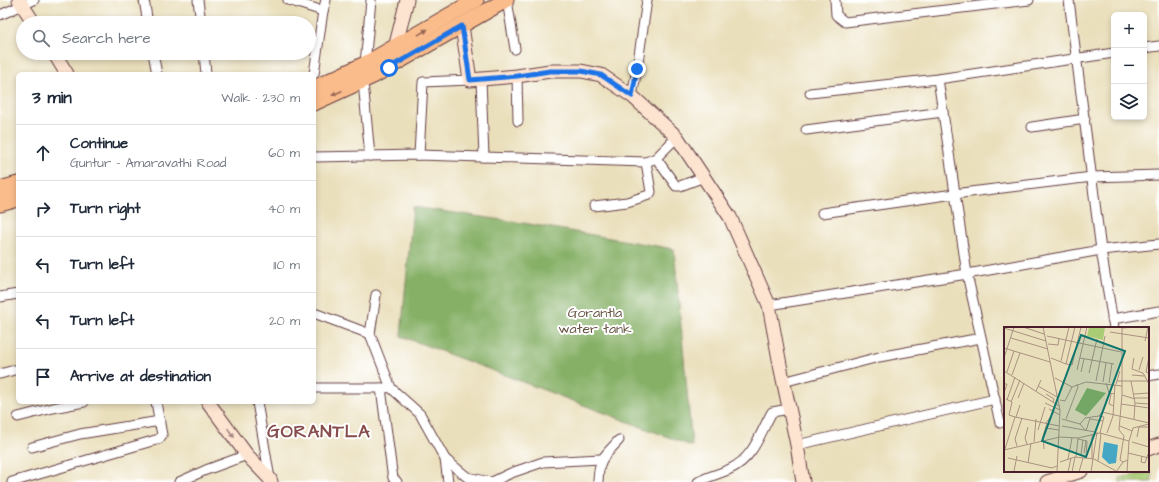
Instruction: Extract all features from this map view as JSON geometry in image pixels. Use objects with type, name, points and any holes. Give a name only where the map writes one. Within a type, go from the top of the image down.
[{"type":"main road","points":[[316,87],[365,64],[476,0]]},
{"type":"main road","points":[[316,102],[363,82],[507,0]]},
{"type":"main road","points":[[0,189],[16,185]]},
{"type":"main road","points":[[0,204],[16,199]]},
{"type":"street","points":[[144,0],[147,16]]},
{"type":"street","points":[[198,0],[200,16]]},
{"type":"street","points":[[288,0],[323,11]]},
{"type":"street","points":[[314,72],[326,0]]},
{"type":"street","points":[[365,64],[372,0]]},
{"type":"street","points":[[394,48],[407,0]]},
{"type":"street","points":[[507,0],[515,49]]},
{"type":"street","points":[[632,96],[647,0]]},
{"type":"street","points":[[835,0],[836,15],[845,22],[1029,0]]},
{"type":"street","points":[[1069,0],[1078,58],[1101,250],[1113,324],[1159,311]]},
{"type":"street","points":[[0,15],[25,2],[31,16]]},
{"type":"street","points":[[462,26],[476,80],[484,157]]},
{"type":"street","points":[[1147,48],[1159,46]]},
{"type":"street","points":[[810,93],[938,79],[1111,53]]},
{"type":"street","points":[[58,60],[66,72]]},
{"type":"street","points":[[154,60],[157,72]]},
{"type":"street","points":[[205,60],[206,72]]},
{"type":"street","points":[[419,155],[423,82],[476,80],[550,71],[581,71],[601,75],[632,96],[677,137],[704,177],[730,217],[769,305],[803,482]]},
{"type":"street","points":[[517,76],[518,121]]},
{"type":"street","points":[[938,79],[967,274],[1000,423]]},
{"type":"street","points":[[363,82],[370,156]]},
{"type":"street","points":[[806,130],[943,112]]},
{"type":"street","points":[[1032,127],[1085,119]]},
{"type":"street","points":[[316,157],[419,155],[646,162],[656,158],[677,137]]},
{"type":"street","points":[[656,158],[676,186],[680,186],[704,177]]},
{"type":"street","points":[[594,206],[627,202],[649,195],[651,192],[646,162]]},
{"type":"street","points":[[822,213],[954,194],[1092,178],[1159,175]]},
{"type":"street","points":[[769,305],[967,274],[1101,250],[1159,244]]},
{"type":"street","points":[[0,297],[16,294]]},
{"type":"street","points":[[376,295],[370,334],[391,388],[420,414],[444,459],[448,482]]},
{"type":"street","points":[[316,315],[370,334]]},
{"type":"street","points":[[784,382],[878,358],[981,338]]},
{"type":"street","points":[[0,374],[16,370]]},
{"type":"street","points":[[1149,376],[1159,374]]},
{"type":"street","points":[[316,388],[391,388]]},
{"type":"street","points":[[380,388],[393,478],[397,482]]},
{"type":"street","points":[[797,445],[995,399]]},
{"type":"street","points":[[18,417],[74,404]]},
{"type":"street","points":[[12,482],[159,439],[162,435],[156,404]]},
{"type":"street","points":[[209,404],[247,455],[271,480]]},
{"type":"street","points":[[257,404],[271,480]]},
{"type":"street","points":[[698,482],[737,465],[757,444],[772,412],[789,409]]},
{"type":"street","points":[[32,447],[80,434],[160,421]]},
{"type":"street","points":[[598,482],[601,460],[619,440]]},
{"type":"street","points":[[1149,449],[1159,445]]},
{"type":"street","points":[[179,482],[247,455]]},
{"type":"street","points":[[444,459],[467,477],[491,482],[510,473],[543,462],[601,460]]},
{"type":"street","points":[[1047,482],[1078,472]]},
{"type":"green space","name":"Gorantla water tank","points":[[413,207],[523,223],[674,249],[692,446],[401,336]]},
{"type":"green space","points":[[1151,472],[1152,482],[1120,482],[1120,478]]},
{"type":"district","name":"GORANTLA","points":[[319,431]]},
{"type":"route","points":[[389,68],[462,26],[470,80],[517,76],[550,71],[581,71],[601,75],[632,96],[637,69]]}]
